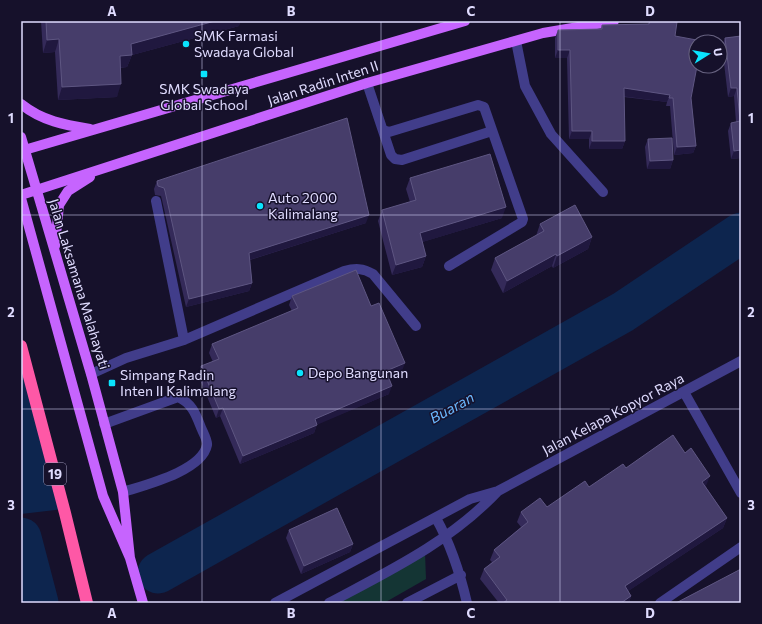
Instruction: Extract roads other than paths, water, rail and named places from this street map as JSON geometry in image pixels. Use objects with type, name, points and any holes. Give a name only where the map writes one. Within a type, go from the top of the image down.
[{"type":"highway","name":"19","points":[[21,346],[87,603]]},
{"type":"main road","name":"Jalan Radin Inten II","points":[[23,150],[465,21]]},
{"type":"main road","name":"Jalan Radin Inten II","points":[[21,195],[368,83],[543,33],[614,21]]},
{"type":"main road","points":[[21,104],[33,114],[60,124],[94,129]]},
{"type":"main road","name":"Jalan Laksamana Malahayati","points":[[21,137],[23,150],[91,374],[123,492],[130,558]]},
{"type":"main road","points":[[55,252],[59,205],[68,191],[106,168]]},
{"type":"main road","name":"Jalan Laksamana Malahayati","points":[[21,198],[103,496],[130,558],[143,603]]},
{"type":"street","points":[[516,41],[525,86],[551,134],[603,192]]},
{"type":"street","points":[[368,83],[391,155],[395,160],[402,160],[492,131]]},
{"type":"street","points":[[383,130],[389,132],[481,105],[484,107],[523,219],[522,222],[449,266]]},
{"type":"street","points":[[156,201],[184,340]]},
{"type":"street","points":[[91,374],[126,358],[184,340],[344,271],[359,269],[367,270],[373,274],[416,326]]},
{"type":"street","name":"Jalan Kelapa Kopyor Raya","points":[[275,603],[470,499],[498,491],[741,361]]},
{"type":"street","points":[[684,392],[741,493]]},
{"type":"street","points":[[104,424],[178,397],[187,401],[194,409],[207,444],[204,455],[190,466],[156,481],[123,492]]},
{"type":"street","name":"Jalan Kelapa Kopyor Raya","points":[[329,603],[402,565],[447,537],[479,511],[498,491]]},
{"type":"street","points":[[436,518],[447,537],[461,574],[467,603]]},
{"type":"street","points":[[660,603],[741,547]]},
{"type":"street","points":[[407,603],[461,574]]},
{"type":"water","points":[[21,346],[64,509],[21,514]]},
{"type":"waterway","name":"Buaran","points":[[158,573],[623,312],[741,233]]},
{"type":"waterway","points":[[21,538],[38,603]]},
{"type":"place","name":"SMK Farmasi Swadaya Global","points":[[186,44]]},
{"type":"place","name":"SMK Swadaya Global School","points":[[204,74]]},
{"type":"place","name":"Auto 2000 Kalimalang","points":[[260,206]]},
{"type":"place","name":"Depo Bangunan","points":[[300,373]]},
{"type":"place","name":"Simpang Radin Inten II Kalimalang","points":[[112,383]]}]
